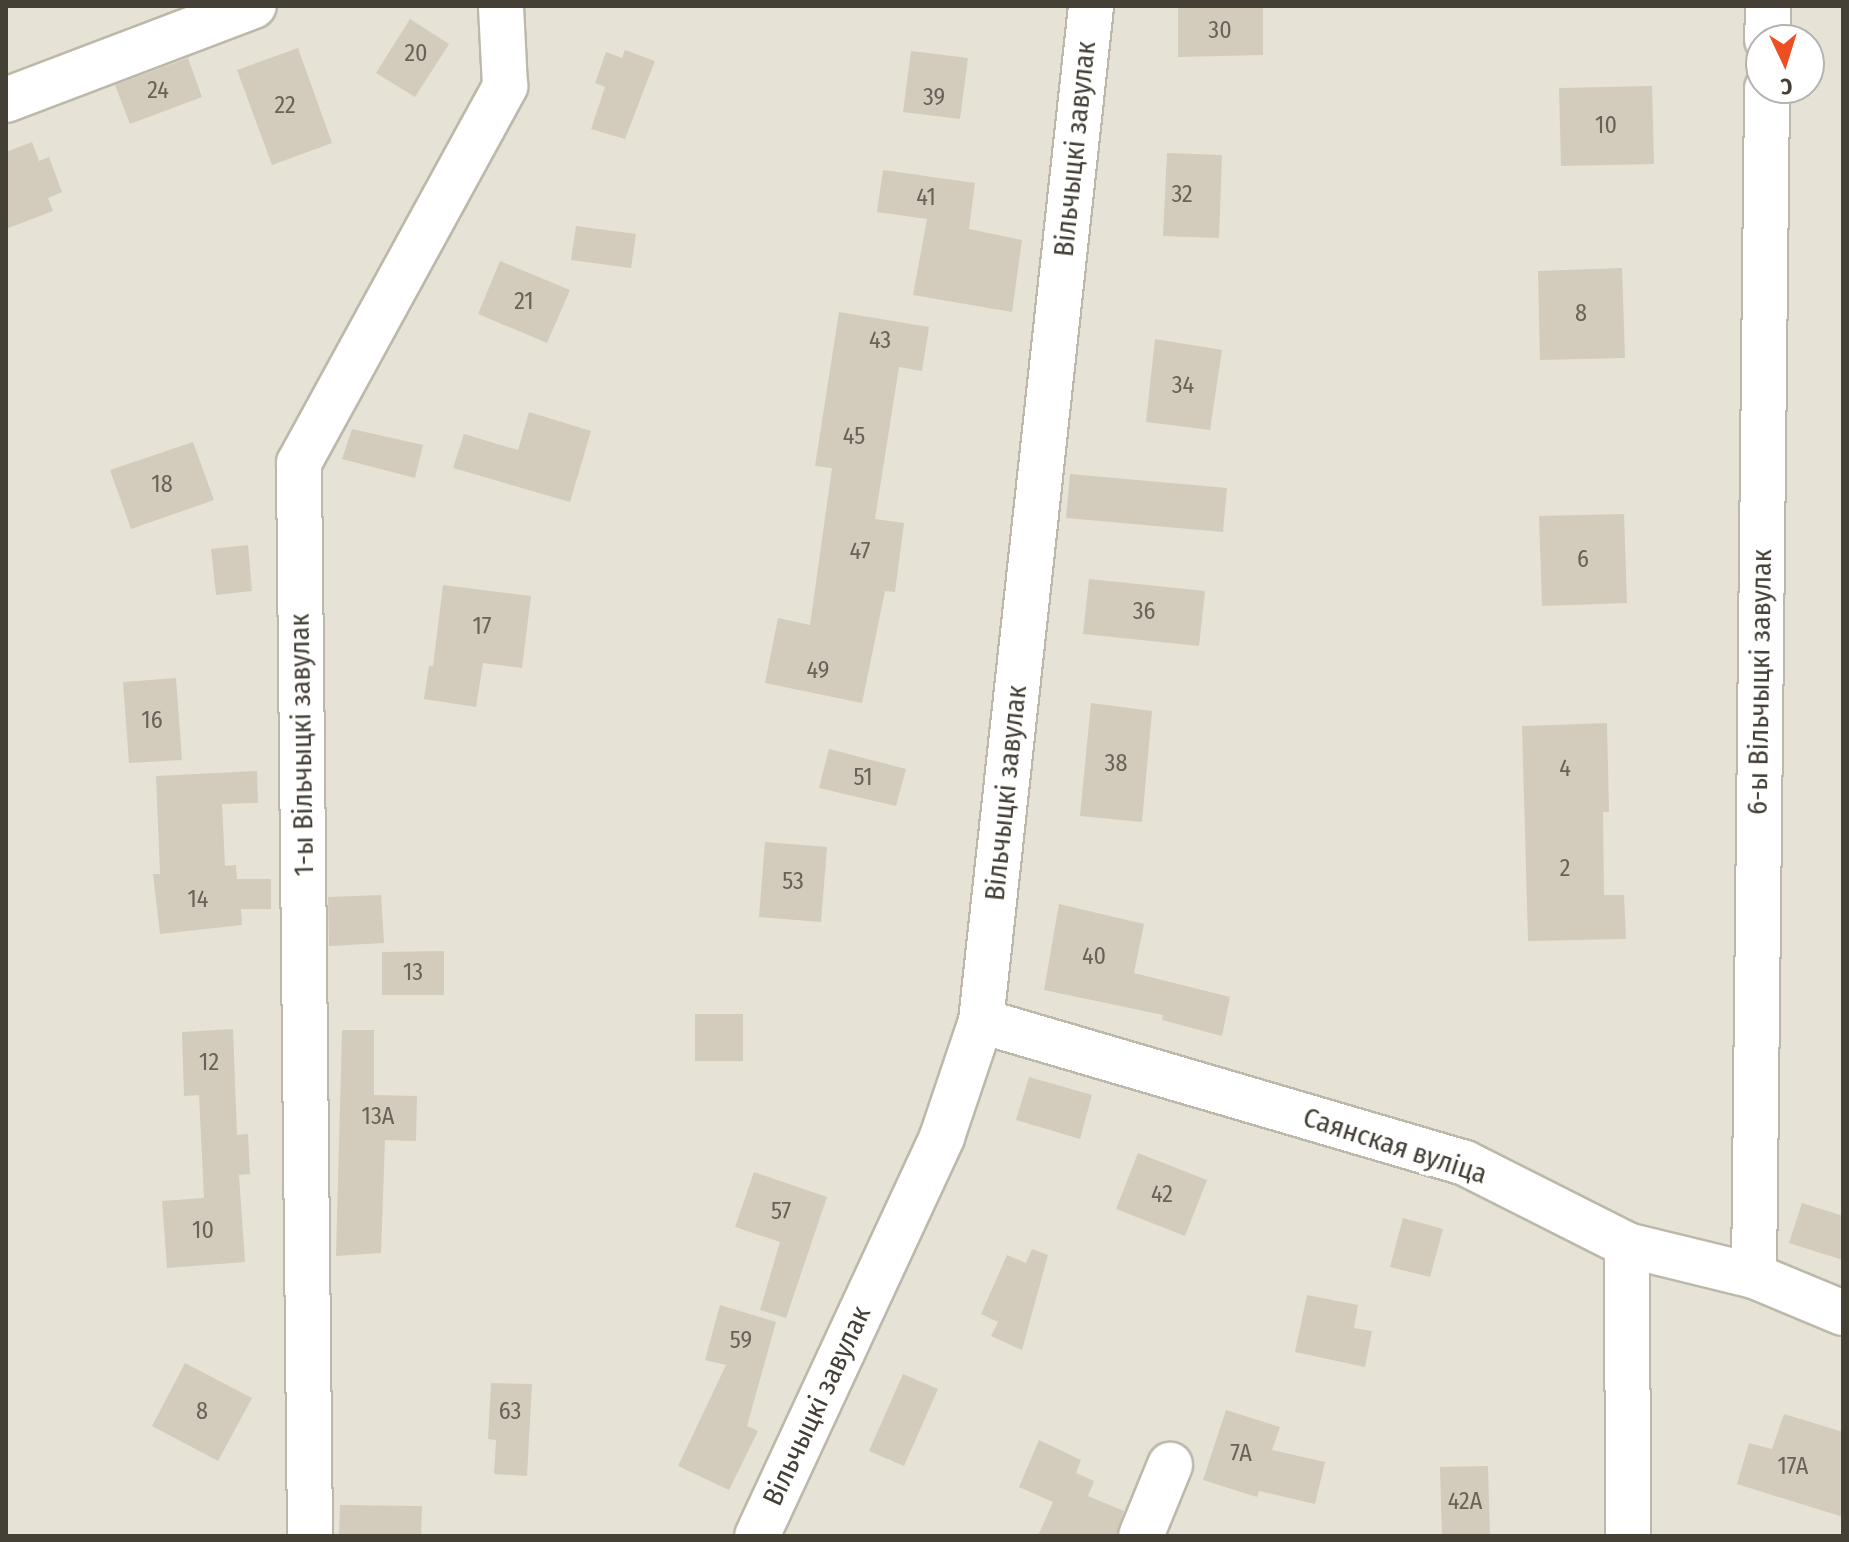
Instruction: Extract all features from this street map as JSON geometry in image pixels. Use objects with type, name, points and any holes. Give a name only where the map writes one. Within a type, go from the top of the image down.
[{"type":"street","points":[[6,100],[254,6]]},
{"type":"street","name":"1-ы Вільчыцкі завулак","points":[[310,1536],[299,463],[505,86],[501,6]]},
{"type":"street","name":"Вільчыцкі завулак","points":[[757,1536],[942,1137],[981,1021],[1091,6]]},
{"type":"street","name":"6-ы Вільчыцкі завулак","points":[[1754,1276],[1767,104]]},
{"type":"street","name":"Саянская вуліца","points":[[981,1021],[1465,1163],[1627,1245],[1754,1276],[1843,1313]]},
{"type":"street","points":[[1627,1245],[1628,1536]]},
{"type":"street","points":[[1141,1536],[1170,1465]]},
{"type":"shaded area","points":[[6,6],[1843,6],[1843,1536],[6,1536]]},
{"type":"building","points":[[1178,6],[1263,6],[1263,55],[1178,57]]},
{"type":"building","points":[[410,19],[449,44],[415,97],[376,73]]},
{"type":"building","points":[[298,48],[332,143],[272,165],[237,70]]},
{"type":"building","points":[[625,50],[655,61],[625,139],[591,129],[605,87],[595,83],[606,52],[622,58]]},
{"type":"building","points":[[911,51],[968,58],[960,119],[903,112]]},
{"type":"building","points":[[188,58],[202,97],[130,124],[115,85]]},
{"type":"building","points":[[1652,86],[1654,164],[1561,166],[1559,88]]},
{"type":"building","points":[[32,142],[39,161],[49,157],[62,192],[48,198],[53,211],[6,229],[6,152]]},
{"type":"building","points":[[1167,153],[1222,155],[1219,238],[1163,236]]},
{"type":"building","points":[[883,170],[975,183],[969,229],[1022,240],[1012,312],[913,295],[927,219],[877,212]]},
{"type":"building","points":[[576,226],[636,234],[631,268],[571,260]]},
{"type":"building","points":[[500,261],[570,290],[547,343],[478,314]]},
{"type":"building","points":[[1622,268],[1625,358],[1540,360],[1538,271]]},
{"type":"building","points":[[839,312],[929,327],[922,371],[899,367],[875,519],[904,523],[895,592],[885,591],[862,703],[765,683],[778,618],[810,625],[832,468],[815,466]]},
{"type":"building","points":[[1155,339],[1222,350],[1210,430],[1146,422]]},
{"type":"building","points":[[529,412],[591,431],[570,502],[453,468],[464,434],[518,450]]},
{"type":"building","points":[[352,429],[423,445],[415,478],[342,459]]},
{"type":"building","points":[[193,442],[214,500],[131,529],[110,470]]},
{"type":"building","points":[[1070,474],[1227,488],[1223,532],[1066,518]]},
{"type":"building","points":[[1624,514],[1627,603],[1542,606],[1539,516]]},
{"type":"building","points":[[248,545],[252,591],[216,595],[211,549]]},
{"type":"building","points":[[1089,579],[1205,591],[1199,646],[1083,634]]},
{"type":"building","points":[[443,585],[531,596],[522,668],[483,663],[476,707],[424,699],[429,666],[433,666]]},
{"type":"building","points":[[176,678],[182,760],[129,763],[123,682]]},
{"type":"building","points":[[1091,703],[1152,711],[1142,822],[1080,816]]},
{"type":"building","points":[[1607,723],[1609,812],[1603,812],[1604,895],[1624,895],[1626,939],[1528,941],[1522,726]]},
{"type":"building","points":[[829,749],[906,769],[896,806],[819,788]]},
{"type":"building","points":[[257,771],[258,803],[222,804],[225,866],[236,865],[237,879],[271,879],[271,909],[241,909],[242,925],[160,934],[153,874],[160,874],[156,776]]},
{"type":"building","points":[[765,842],[827,847],[821,922],[759,917]]},
{"type":"building","points":[[381,895],[384,943],[329,946],[328,897]]},
{"type":"building","points":[[1059,904],[1144,924],[1134,973],[1230,997],[1222,1036],[1162,1020],[1163,1015],[1044,990]]},
{"type":"building","points":[[444,951],[444,995],[382,995],[382,952]]},
{"type":"building","points":[[695,1014],[743,1014],[743,1061],[695,1061]]},
{"type":"building","points":[[233,1029],[237,1135],[248,1134],[250,1174],[239,1175],[245,1262],[167,1268],[162,1201],[204,1198],[199,1095],[184,1096],[182,1032]]},
{"type":"building","points":[[342,1030],[374,1030],[374,1095],[417,1096],[416,1141],[385,1140],[381,1253],[336,1256]]},
{"type":"building","points":[[1029,1077],[1092,1095],[1080,1139],[1016,1120]]},
{"type":"building","points":[[1138,1153],[1207,1180],[1185,1236],[1116,1209]]},
{"type":"building","points":[[754,1172],[827,1197],[786,1318],[760,1310],[780,1242],[735,1227]]},
{"type":"building","points":[[1802,1203],[1843,1216],[1843,1260],[1789,1243]]},
{"type":"building","points":[[1403,1218],[1443,1229],[1430,1277],[1390,1267]]},
{"type":"building","points":[[1032,1249],[1048,1255],[1022,1350],[991,1336],[998,1322],[981,1314],[1007,1255],[1026,1263]]},
{"type":"building","points":[[1307,1295],[1358,1305],[1354,1328],[1372,1331],[1365,1367],[1295,1352]]},
{"type":"building","points":[[720,1305],[776,1322],[747,1426],[758,1431],[729,1490],[678,1466],[726,1365],[705,1360]]},
{"type":"building","points":[[185,1363],[252,1398],[218,1461],[152,1426]]},
{"type":"building","points":[[903,1374],[938,1389],[904,1466],[869,1451]]},
{"type":"building","points":[[491,1383],[532,1384],[527,1476],[494,1474],[496,1440],[488,1439]]},
{"type":"building","points":[[1226,1410],[1280,1427],[1272,1450],[1325,1462],[1315,1504],[1259,1491],[1257,1497],[1203,1480]]},
{"type":"building","points":[[1784,1414],[1843,1432],[1843,1517],[1737,1484],[1749,1443],[1772,1449]]},
{"type":"building","points":[[1039,1440],[1081,1460],[1076,1473],[1094,1481],[1088,1496],[1124,1511],[1117,1536],[1038,1536],[1053,1502],[1019,1487]]},
{"type":"building","points":[[1488,1466],[1490,1536],[1442,1536],[1440,1467]]},
{"type":"building","points":[[340,1505],[422,1506],[421,1536],[339,1536]]}]
